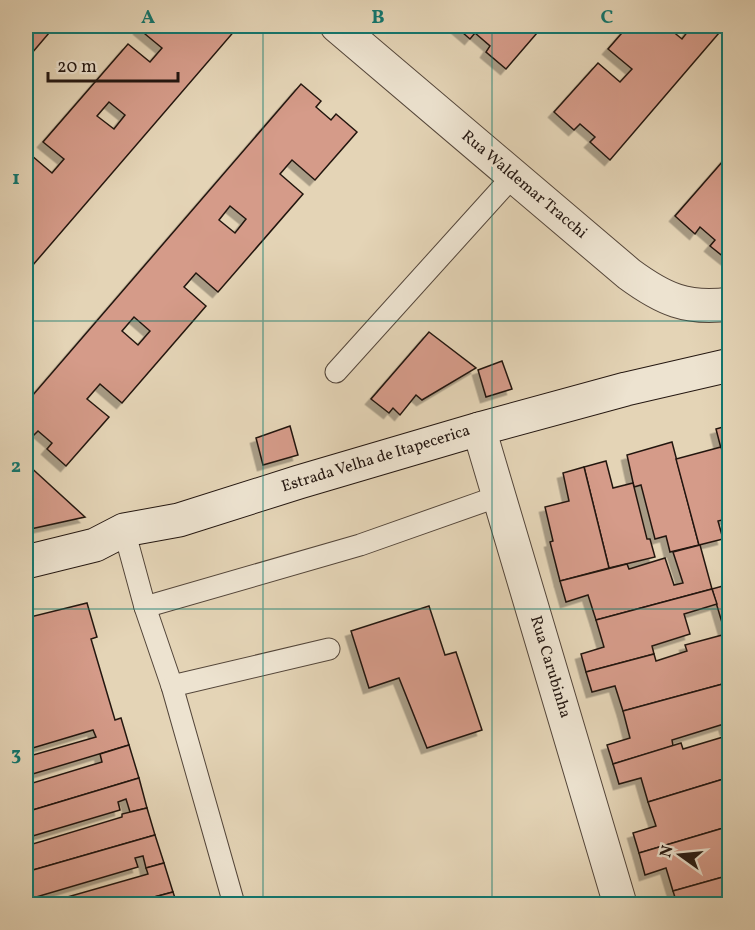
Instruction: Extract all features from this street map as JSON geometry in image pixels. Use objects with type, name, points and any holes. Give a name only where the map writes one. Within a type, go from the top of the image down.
[{"type":"street","name":"Rua Waldemar Tracchi","points":[[337,26],[649,289],[667,299],[691,305],[729,304]]},
{"type":"street","name":"Estrada Velha de Itapecerica","points":[[26,562],[95,545],[124,531],[179,520],[479,429],[626,389],[729,365]]},
{"type":"street","name":"Rua Carubinha","points":[[479,429],[620,904]]},
{"type":"lane","points":[[336,372],[513,176]]},
{"type":"lane","points":[[145,607],[360,545],[499,496]]},
{"type":"lane","points":[[124,531],[145,607],[172,686],[234,904]]},
{"type":"lane","points":[[172,686],[329,649]]},
{"type":"building","points":[[26,26],[55,26],[26,60]]},
{"type":"building","points":[[142,26],[234,26],[237,28],[26,273],[26,230],[29,226],[26,224],[26,161],[31,155],[52,173],[64,159],[43,142],[128,44],[150,62],[162,48],[139,29]],"holes":[[[109,102],[125,115],[114,129],[97,116]]]},
{"type":"building","points":[[455,26],[543,26],[506,69],[486,52],[490,46],[475,33],[470,39]]},
{"type":"building","points":[[628,26],[666,26],[682,39],[692,26],[725,26],[610,160],[590,142],[595,137],[580,124],[574,130],[554,112],[598,63],[620,82],[632,69],[608,49]]},
{"type":"building","points":[[301,84],[321,101],[316,107],[331,120],[336,114],[357,132],[315,180],[292,160],[280,174],[303,194],[218,292],[196,273],[184,287],[206,306],[122,403],[100,384],[87,399],[109,417],[66,466],[47,449],[52,443],[38,431],[32,437],[26,431],[26,403]],"holes":[[[230,206],[246,219],[235,233],[219,220]],[[134,317],[150,331],[138,345],[122,331]]]},
{"type":"building","points":[[730,153],[730,262],[710,246],[715,240],[700,227],[695,234],[675,216]]},
{"type":"building","points":[[429,332],[476,368],[422,400],[416,395],[400,415],[393,408],[389,413],[371,399]]},
{"type":"building","points":[[502,361],[512,389],[486,397],[478,370]]},
{"type":"building","points":[[730,425],[730,464],[725,464],[716,429]]},
{"type":"building","points":[[290,426],[298,455],[263,465],[256,438]]},
{"type":"building","points":[[672,442],[699,545],[670,552],[666,536],[655,539],[641,485],[634,487],[627,455]]},
{"type":"building","points":[[721,447],[730,479],[730,518],[718,521],[723,539],[699,545],[676,459]]},
{"type":"building","points":[[606,461],[613,488],[633,483],[647,539],[650,539],[655,557],[609,568],[584,467]]},
{"type":"building","points":[[26,463],[85,517],[26,530]]},
{"type":"building","points":[[584,467],[609,568],[560,581],[550,542],[553,541],[545,507],[569,501],[563,473]]},
{"type":"building","points":[[700,545],[712,589],[596,620],[588,595],[566,602],[560,581],[627,564],[629,569],[665,558],[674,585],[683,583],[673,552]]},
{"type":"building","points":[[730,584],[730,635],[726,636],[712,589]]},
{"type":"building","points":[[712,589],[717,604],[684,614],[690,634],[652,646],[654,654],[586,672],[581,654],[604,647],[596,620]]},
{"type":"building","points":[[87,603],[97,637],[91,639],[115,720],[121,718],[129,745],[26,776],[26,757],[96,737],[93,730],[26,750],[26,618]]},
{"type":"building","points":[[429,606],[445,655],[456,652],[482,730],[427,748],[399,678],[369,688],[351,631]]},
{"type":"building","points":[[726,634],[730,648],[730,682],[623,711],[615,686],[592,692],[586,672],[654,654],[656,661],[687,651],[685,645]]},
{"type":"building","points":[[730,682],[730,730],[726,730],[724,724],[672,740],[673,746],[613,764],[607,745],[630,738],[623,711]]},
{"type":"building","points":[[723,737],[724,741],[730,739],[730,777],[648,802],[641,778],[619,784],[613,764],[681,743],[683,749]]},
{"type":"building","points":[[129,745],[139,778],[26,812],[26,785],[102,762],[100,754]]},
{"type":"building","points":[[730,777],[730,826],[639,853],[633,833],[656,826],[648,802]]},
{"type":"building","points":[[139,778],[147,808],[130,812],[126,799],[118,802],[120,810],[26,838],[26,812]]},
{"type":"building","points":[[147,808],[155,835],[26,872],[26,846]]},
{"type":"building","points":[[730,826],[730,875],[673,891],[666,868],[645,875],[639,853]]},
{"type":"building","points":[[155,835],[164,863],[146,868],[143,856],[135,858],[138,867],[26,900],[26,872]]},
{"type":"building","points":[[164,863],[173,892],[128,904],[43,904],[148,874],[146,868]]},
{"type":"building","points":[[730,875],[730,904],[677,904],[673,891]]},
{"type":"building","points":[[173,892],[177,904],[128,904]]}]
